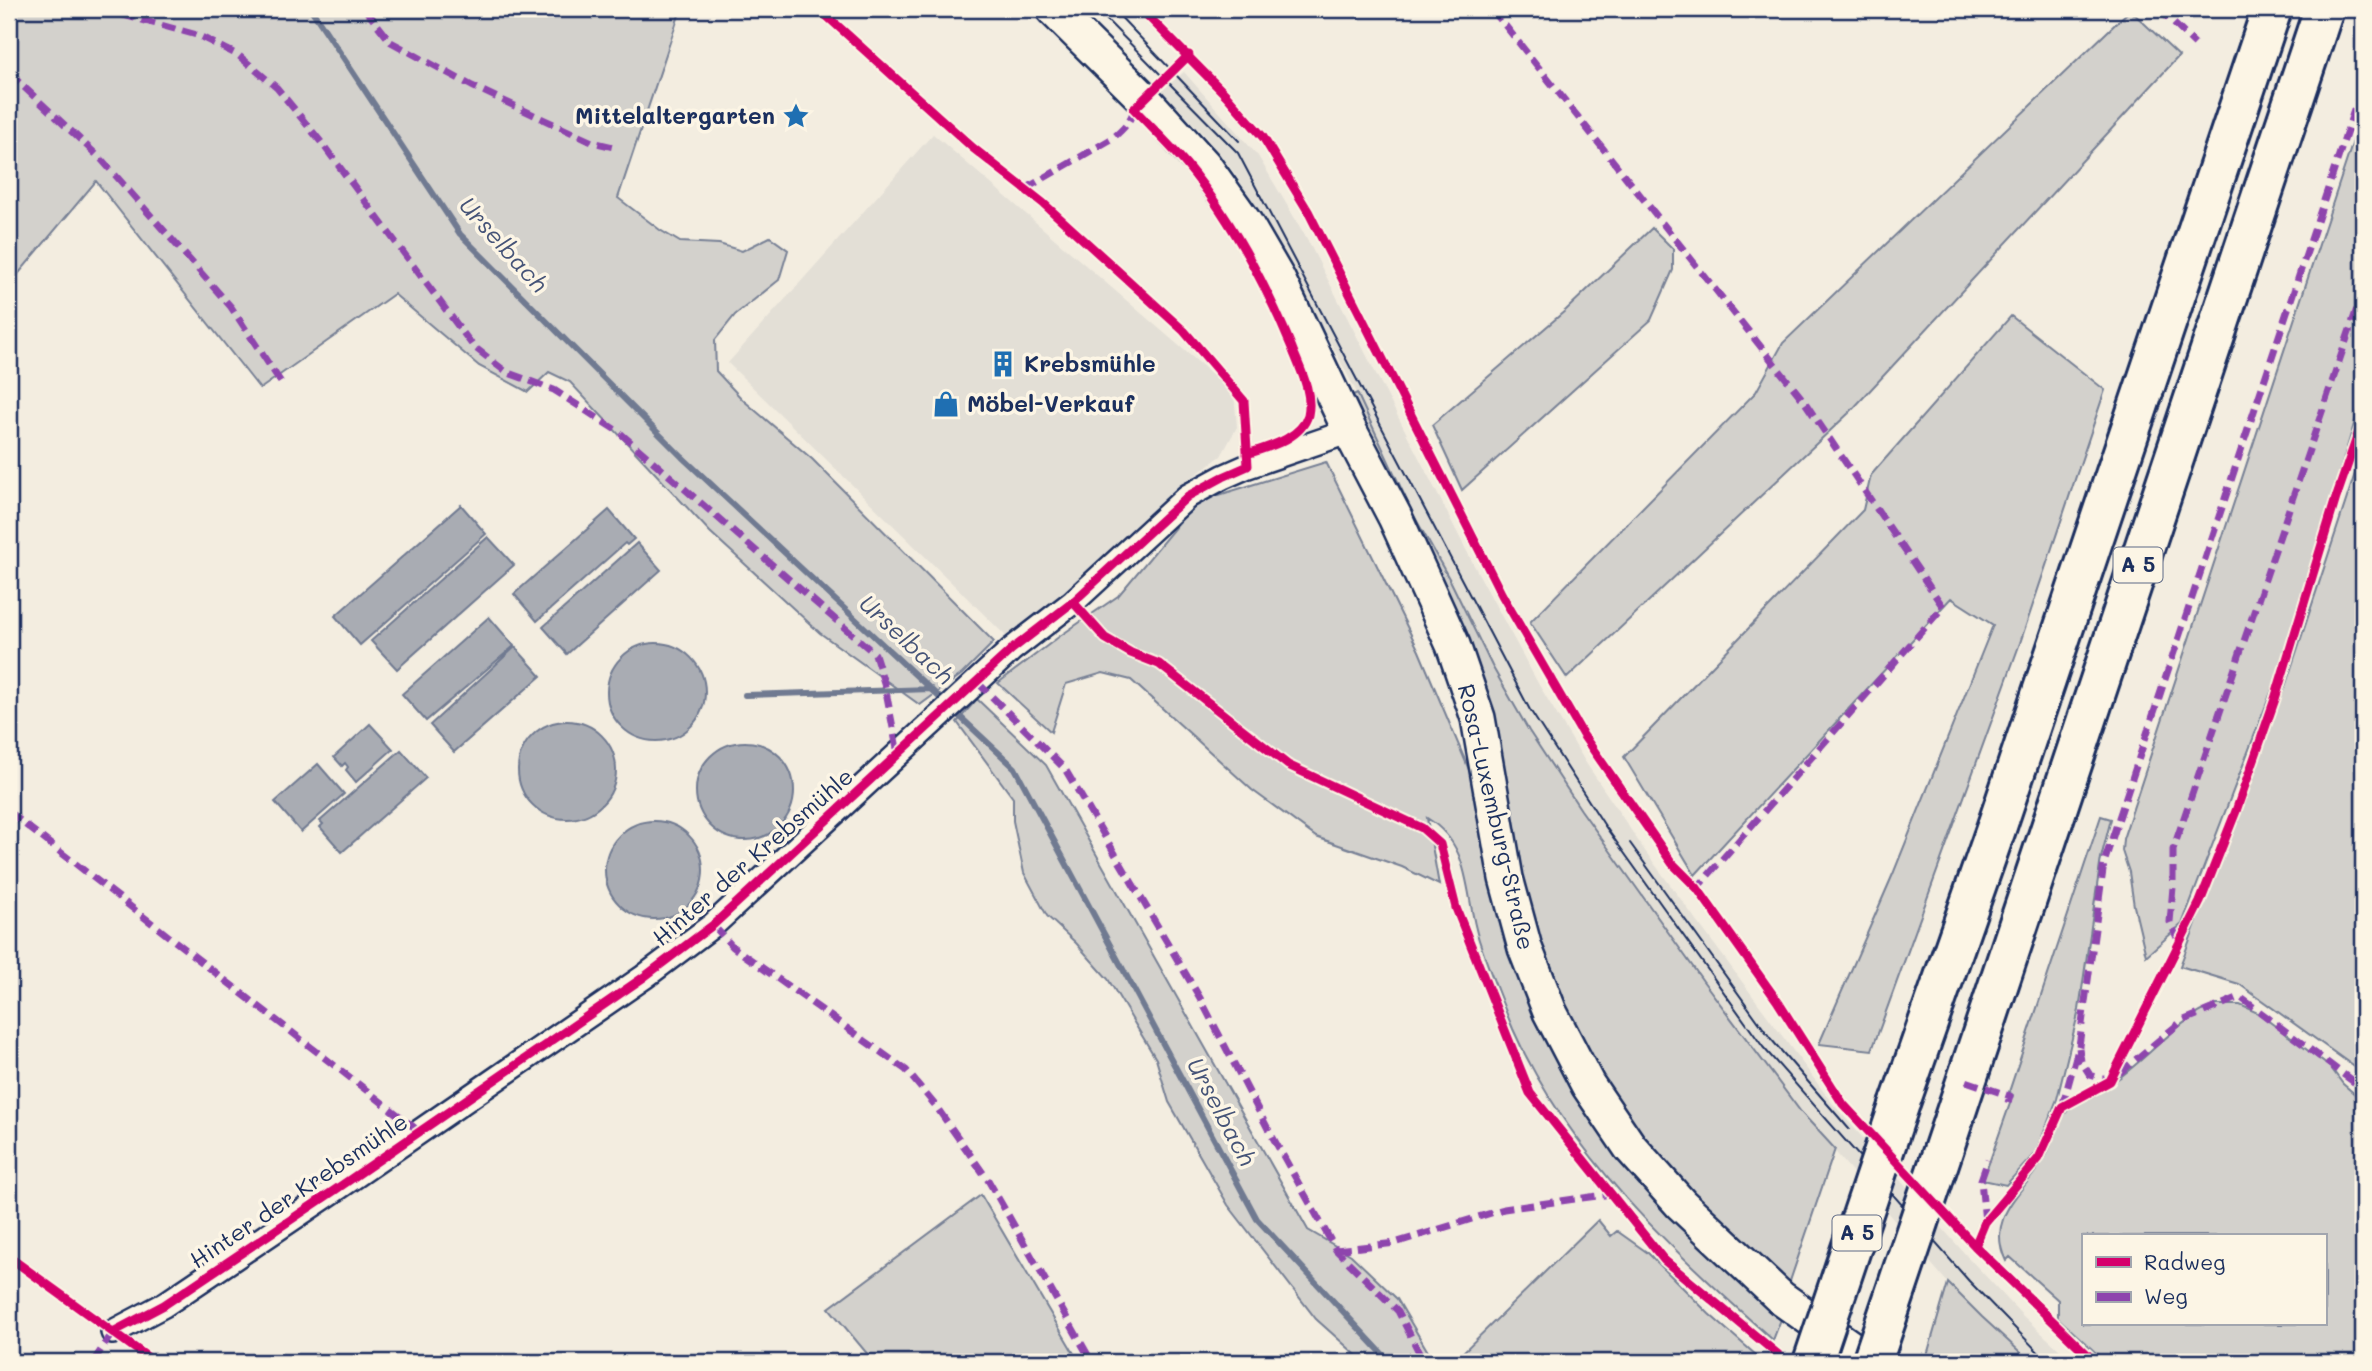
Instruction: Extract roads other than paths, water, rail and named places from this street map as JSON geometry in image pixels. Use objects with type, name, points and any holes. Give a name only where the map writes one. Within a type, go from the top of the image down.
[{"type":"highway","name":"A 5","points":[[1814,1362],[2273,9]]},
{"type":"highway","name":"A 5","points":[[1871,1362],[2324,9]]},
{"type":"main road","name":"Rosa-Luxemburg-Straße","points":[[1052,9],[1144,99],[1195,156],[1239,214],[1278,279],[1350,431],[1395,517],[1453,645],[1478,718],[1506,878],[1525,948],[1550,1012],[1588,1085],[1630,1147],[1681,1204],[1781,1298],[1871,1362]]},
{"type":"street","name":"Hinter der Krebsmühle","points":[[113,1332],[175,1298],[644,977],[713,925],[1011,650],[1073,602],[1188,496],[1248,466],[1350,431]]},
{"type":"waterway","name":"Urselbach","points":[[311,9],[460,234],[682,457],[1015,768],[1257,1219],[1390,1362]]},
{"type":"waterway","points":[[745,695],[931,689]]},
{"type":"tram line","points":[[1096,9],[1238,153],[1530,710],[1605,826],[1763,1047],[1969,1281],[2048,1362]]},
{"type":"tram line","points":[[1113,9],[1239,141]]},
{"type":"tram line","points":[[1630,843],[1771,1039],[1849,1129]]},
{"type":"place","name":"Mittelaltergarten","points":[[796,116]]},
{"type":"place","name":"Krebsmühle","points":[[1003,364]]},
{"type":"place","name":"Möbel-Verkauf","points":[[946,404]]}]
